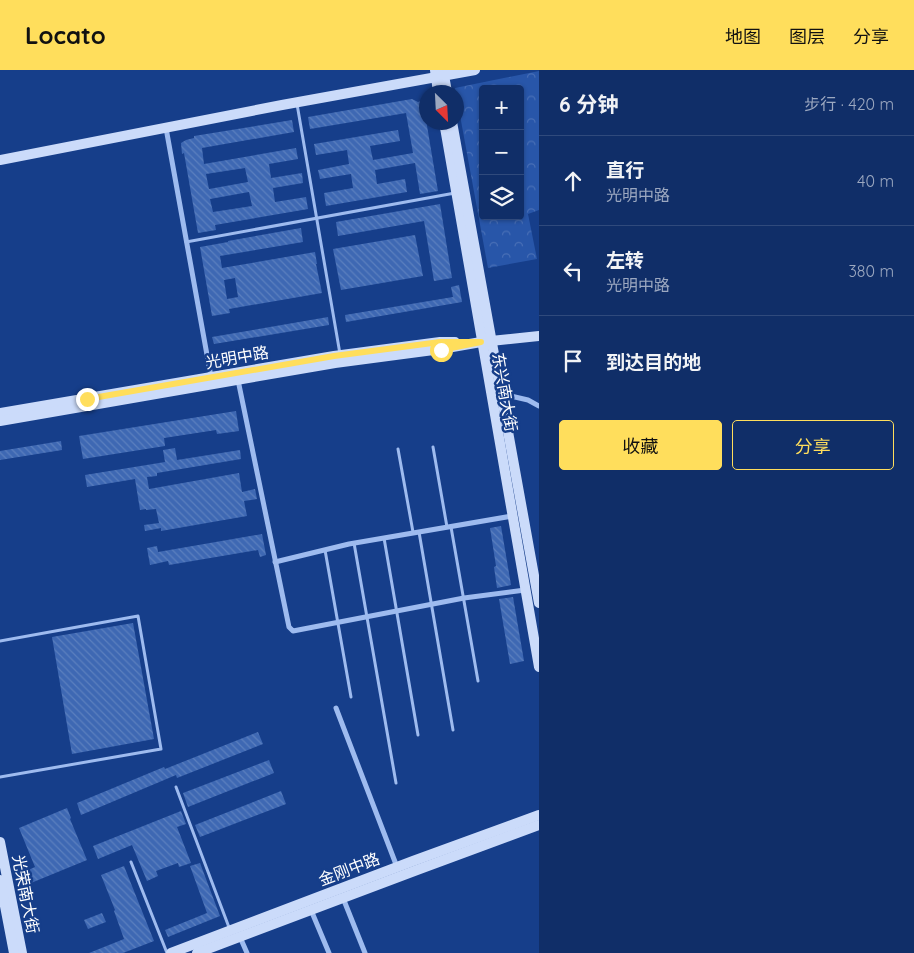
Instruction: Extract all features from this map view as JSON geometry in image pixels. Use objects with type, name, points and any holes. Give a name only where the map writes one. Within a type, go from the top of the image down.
[{"type":"street","points":[[0,160],[439,73],[475,70]]},
{"type":"street","points":[[439,73],[444,85]]},
{"type":"street","points":[[166,128],[211,377]]},
{"type":"street","name":"东兴南大街","points":[[445,130],[539,666]]},
{"type":"street","name":"东兴南大街","points":[[453,130],[539,603]]},
{"type":"street","name":"光明中路","points":[[0,413],[340,355],[440,342],[481,342],[539,336]]},
{"type":"street","name":"光明中路","points":[[0,421],[335,363],[441,350],[481,342]]},
{"type":"street","points":[[238,380],[288,627],[290,629],[293,631],[464,598],[525,590]]},
{"type":"street","points":[[502,394],[528,400],[539,406]]},
{"type":"street","points":[[275,562],[354,543],[512,516]]},
{"type":"street","points":[[336,708],[397,867]]},
{"type":"street","name":"金刚中路","points":[[169,953],[539,815]]},
{"type":"street","name":"金刚中路","points":[[198,953],[539,825]]},
{"type":"street","name":"光荣南大街","points":[[0,842],[22,953]]},
{"type":"street","name":"光荣南大街","points":[[0,880],[14,953]]},
{"type":"street","points":[[343,898],[365,953]]},
{"type":"street","points":[[312,910],[329,953]]},
{"type":"street","points":[[240,937],[247,953]]},
{"type":"lane","points":[[297,102],[340,355]]},
{"type":"lane","points":[[186,242],[456,193]]},
{"type":"lane","points":[[433,447],[464,598],[478,681]]},
{"type":"lane","points":[[398,449],[432,605],[453,730]]},
{"type":"lane","points":[[384,538],[418,736]]},
{"type":"lane","points":[[354,543],[396,783]]},
{"type":"lane","points":[[325,550],[351,697]]},
{"type":"lane","points":[[0,641],[138,616],[161,749],[0,777]]},
{"type":"lane","points":[[176,787],[230,930]]},
{"type":"lane","points":[[131,862],[169,953]]},
{"type":"green space","points":[[539,71],[539,210],[528,214],[537,259],[488,268],[479,220],[524,220],[524,85],[479,85],[479,219],[463,130],[464,86]]},
{"type":"building","points":[[412,99],[419,102],[419,130],[428,130],[438,191],[420,194],[415,163],[375,170],[377,184],[405,179],[407,192],[326,206],[324,193],[353,188],[351,174],[320,179],[318,170],[349,164],[347,150],[316,155],[314,144],[398,130],[400,141],[370,146],[373,160],[413,153],[406,113],[310,129],[308,117]]},
{"type":"building","points":[[292,120],[294,132],[202,148],[204,164],[296,148],[298,159],[269,164],[271,178],[302,173],[303,183],[273,188],[275,202],[306,197],[308,209],[215,225],[216,230],[198,233],[181,143],[194,138],[194,136]],"holes":[[[245,168],[248,182],[209,189],[206,174]],[[249,192],[252,206],[213,212],[210,199]]]},
{"type":"building","points":[[440,204],[452,278],[434,281],[424,221],[338,236],[336,222]]},
{"type":"building","points":[[301,228],[303,242],[220,256],[222,268],[315,252],[322,293],[229,309],[230,313],[212,316],[200,247]],"holes":[[[235,278],[238,297],[227,299],[224,280]]]},
{"type":"building","points":[[415,235],[423,276],[341,290],[333,249]]},
{"type":"building","points":[[459,285],[462,302],[346,322],[345,315],[453,297],[451,287]]},
{"type":"building","points":[[328,317],[329,325],[214,344],[212,337]]},
{"type":"building","points":[[236,411],[239,431],[217,434],[216,430],[164,438],[165,446],[83,459],[79,436]]},
{"type":"building","points":[[61,441],[62,450],[0,460],[0,451]]},
{"type":"building","points":[[175,448],[177,460],[240,450],[241,459],[157,473],[157,476],[147,477],[149,489],[239,473],[242,492],[255,489],[257,499],[244,501],[247,516],[161,531],[161,528],[145,531],[144,525],[159,523],[156,509],[140,510],[135,479],[87,487],[85,475],[165,462],[163,450]]},
{"type":"building","points":[[501,526],[511,585],[497,588],[494,567],[496,566],[490,528]]},
{"type":"building","points":[[262,534],[266,555],[260,557],[258,550],[169,565],[168,561],[150,565],[147,548],[157,546],[158,552]]},
{"type":"building","points":[[513,597],[524,661],[510,664],[499,599]]},
{"type":"building","points":[[133,623],[154,739],[72,754],[52,637]]},
{"type":"building","points":[[258,732],[263,744],[177,778],[176,775],[81,815],[77,803],[164,767],[165,769]]},
{"type":"building","points":[[269,760],[274,773],[188,807],[183,793]]},
{"type":"building","points":[[281,791],[286,804],[200,837],[195,825]]},
{"type":"building","points":[[67,808],[87,860],[31,883],[26,871],[35,867],[19,828]]},
{"type":"building","points":[[181,811],[186,824],[177,827],[191,863],[179,867],[178,863],[156,871],[158,876],[147,881],[132,845],[98,859],[93,846]]},
{"type":"building","points":[[200,863],[220,916],[168,937],[165,930],[207,913],[190,866]]},
{"type":"building","points":[[124,866],[154,941],[123,953],[89,953],[124,939],[101,875]]},
{"type":"building","points":[[102,913],[106,922],[88,929],[84,920]]},
{"type":"route","points":[[87,399],[334,356],[440,342],[481,342],[441,350]]}]
